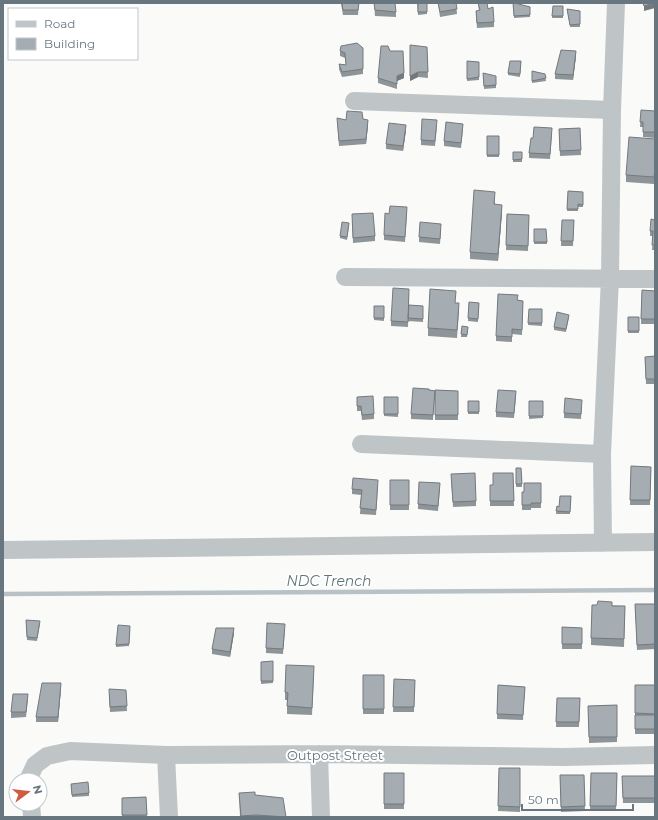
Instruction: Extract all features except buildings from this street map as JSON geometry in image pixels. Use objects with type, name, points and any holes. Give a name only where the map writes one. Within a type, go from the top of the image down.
[{"type":"street","points":[[603,543],[602,454],[610,278],[612,110],[616,3]]},
{"type":"street","points":[[354,101],[612,110]]},
{"type":"street","points":[[345,277],[655,279]]},
{"type":"street","points":[[361,444],[602,454]]},
{"type":"street","points":[[3,550],[655,542]]},
{"type":"street","name":"Outpost Street","points":[[32,772],[35,765],[47,756],[70,751],[166,755],[319,754],[563,757],[655,755]]},
{"type":"street","points":[[319,754],[321,817]]},
{"type":"street","points":[[166,755],[169,817]]},
{"type":"waterway","name":"NDC Trench","points":[[3,594],[655,590]]}]
